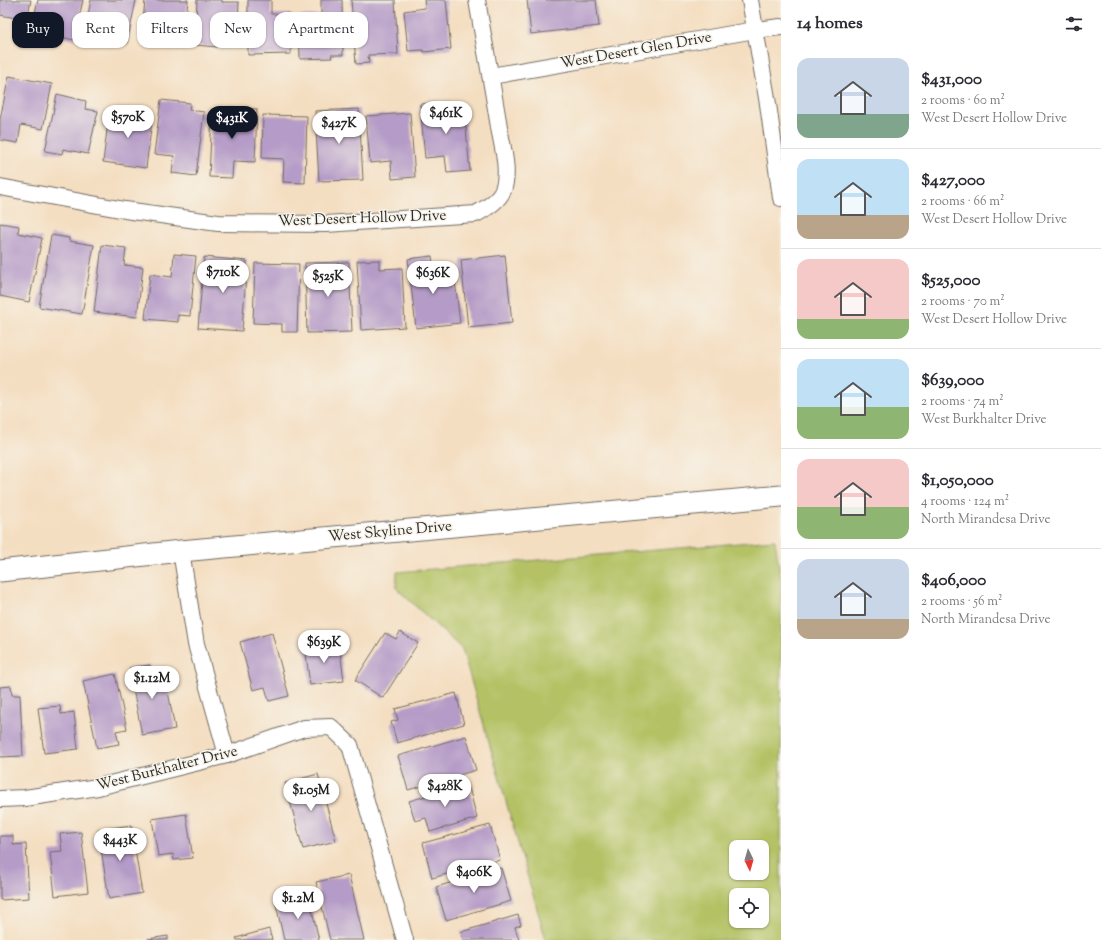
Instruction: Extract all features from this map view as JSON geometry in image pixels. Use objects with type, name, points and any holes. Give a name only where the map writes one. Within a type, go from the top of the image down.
[{"type":"street","points":[[477,0],[491,76]]},
{"type":"street","points":[[750,0],[768,104],[781,198]]},
{"type":"street","name":"West Desert Glen Drive","points":[[491,76],[755,30],[781,27]]},
{"type":"street","name":"West Desert Hollow Drive","points":[[0,187],[124,210],[218,223],[326,224],[476,214],[491,205],[503,191],[505,182],[506,172],[491,76]]},
{"type":"street","name":"West Skyline Drive","points":[[0,571],[181,551],[781,496]]},
{"type":"street","points":[[181,551],[196,644],[227,755]]},
{"type":"street","name":"West Burkhalter Drive","points":[[0,799],[25,798],[98,787],[227,755],[304,728],[330,727],[350,745],[405,940]]},
{"type":"green space","points":[[775,540],[781,581],[781,940],[546,940],[462,649],[396,588],[397,572]]},
{"type":"building","points":[[0,0],[31,0],[29,12],[12,12],[12,17],[0,15]]},
{"type":"building","points":[[38,0],[83,0],[80,12],[72,12],[72,40],[64,38],[64,12],[35,12]]},
{"type":"building","points":[[91,0],[136,0],[129,34],[129,12],[89,12]]},
{"type":"building","points":[[145,0],[188,0],[187,12],[144,12]]},
{"type":"building","points":[[197,0],[239,2],[238,12],[210,12],[210,46],[202,46],[202,12],[196,12]]},
{"type":"building","points":[[248,0],[271,0],[271,14],[274,14],[274,48],[291,48],[291,54],[248,55],[248,48],[266,48],[266,12],[248,12]]},
{"type":"building","points":[[321,0],[342,0],[342,12],[321,12]]},
{"type":"building","points":[[351,0],[395,0],[398,54],[368,55],[369,63],[356,64],[355,48],[368,48],[368,12],[352,12]]},
{"type":"building","points":[[424,0],[446,0],[451,49],[424,52],[423,50],[408,51],[404,11],[425,8]]},
{"type":"building","points":[[527,0],[596,0],[599,26],[531,34]]},
{"type":"building","points":[[300,48],[343,48],[343,55],[331,55],[332,58],[300,59]]},
{"type":"building","points":[[9,76],[52,84],[43,129],[21,125],[18,143],[0,140],[0,119]]},
{"type":"building","points":[[57,94],[86,101],[85,109],[98,111],[88,154],[63,149],[62,154],[45,151]]},
{"type":"building","points":[[161,100],[190,103],[189,110],[204,112],[196,176],[172,173],[174,156],[154,154]]},
{"type":"building","points":[[448,102],[449,109],[464,108],[470,171],[447,173],[445,156],[425,158],[420,104]]},
{"type":"building","points":[[229,107],[257,109],[255,162],[233,161],[232,178],[209,177],[212,113],[229,113]]},
{"type":"building","points":[[123,109],[153,113],[146,168],[103,162],[109,114],[122,116]]},
{"type":"building","points":[[359,109],[363,180],[319,181],[315,111]]},
{"type":"building","points":[[410,113],[415,177],[392,179],[391,161],[370,163],[366,116]]},
{"type":"building","points":[[263,115],[307,116],[305,183],[283,182],[284,159],[262,158]]},
{"type":"building","points":[[0,223],[19,226],[18,233],[42,238],[29,302],[0,296]]},
{"type":"building","points":[[51,235],[69,238],[69,241],[94,245],[82,314],[39,307]]},
{"type":"building","points":[[102,245],[126,248],[124,265],[143,267],[137,317],[94,312]]},
{"type":"building","points":[[174,254],[196,256],[190,316],[178,315],[178,322],[145,319],[150,274],[172,277]]},
{"type":"building","points":[[505,255],[512,323],[468,328],[461,260]]},
{"type":"building","points":[[432,256],[434,274],[454,272],[460,323],[416,328],[408,259]]},
{"type":"building","points":[[204,257],[247,261],[242,331],[198,328]]},
{"type":"building","points":[[379,260],[379,269],[402,268],[405,327],[361,330],[357,261]]},
{"type":"building","points":[[349,262],[352,332],[307,333],[305,263]]},
{"type":"building","points":[[255,263],[299,264],[297,332],[282,332],[282,324],[253,323]]},
{"type":"building","points":[[400,632],[418,643],[383,698],[355,680],[385,633],[396,639]]},
{"type":"building","points":[[272,633],[289,696],[269,701],[265,687],[253,690],[240,642]]},
{"type":"building","points":[[339,642],[344,681],[310,685],[305,646]]},
{"type":"building","points":[[150,665],[151,673],[164,670],[175,729],[142,735],[129,668]]},
{"type":"building","points":[[115,674],[127,729],[116,731],[119,744],[97,748],[83,681]]},
{"type":"building","points":[[11,686],[12,695],[20,695],[23,756],[0,757],[0,687]]},
{"type":"building","points":[[456,693],[464,724],[397,743],[391,722],[398,720],[395,709]]},
{"type":"building","points":[[60,706],[61,714],[74,712],[78,749],[44,753],[38,708]]},
{"type":"building","points":[[466,736],[476,770],[408,790],[398,756]]},
{"type":"building","points":[[318,774],[336,841],[303,849],[285,783]]},
{"type":"building","points":[[468,784],[477,818],[430,832],[426,818],[415,821],[409,801]]},
{"type":"building","points":[[186,814],[193,858],[174,860],[173,854],[158,856],[152,819]]},
{"type":"building","points":[[131,825],[142,893],[109,899],[98,830]]},
{"type":"building","points":[[490,825],[500,860],[432,878],[423,843]]},
{"type":"building","points":[[81,832],[88,892],[55,896],[50,852],[62,851],[60,834]]},
{"type":"building","points":[[0,836],[13,836],[13,845],[26,844],[29,898],[0,900]]},
{"type":"building","points":[[501,868],[511,901],[446,920],[436,887]]},
{"type":"building","points":[[349,875],[364,940],[330,940],[316,882]]},
{"type":"building","points":[[309,897],[319,940],[284,940],[276,904]]},
{"type":"building","points":[[518,915],[521,925],[515,927],[519,940],[463,940],[461,932]]},
{"type":"building","points":[[269,929],[272,940],[237,940],[236,938]]},
{"type":"building","points":[[168,936],[168,940],[148,940],[148,939]]}]
